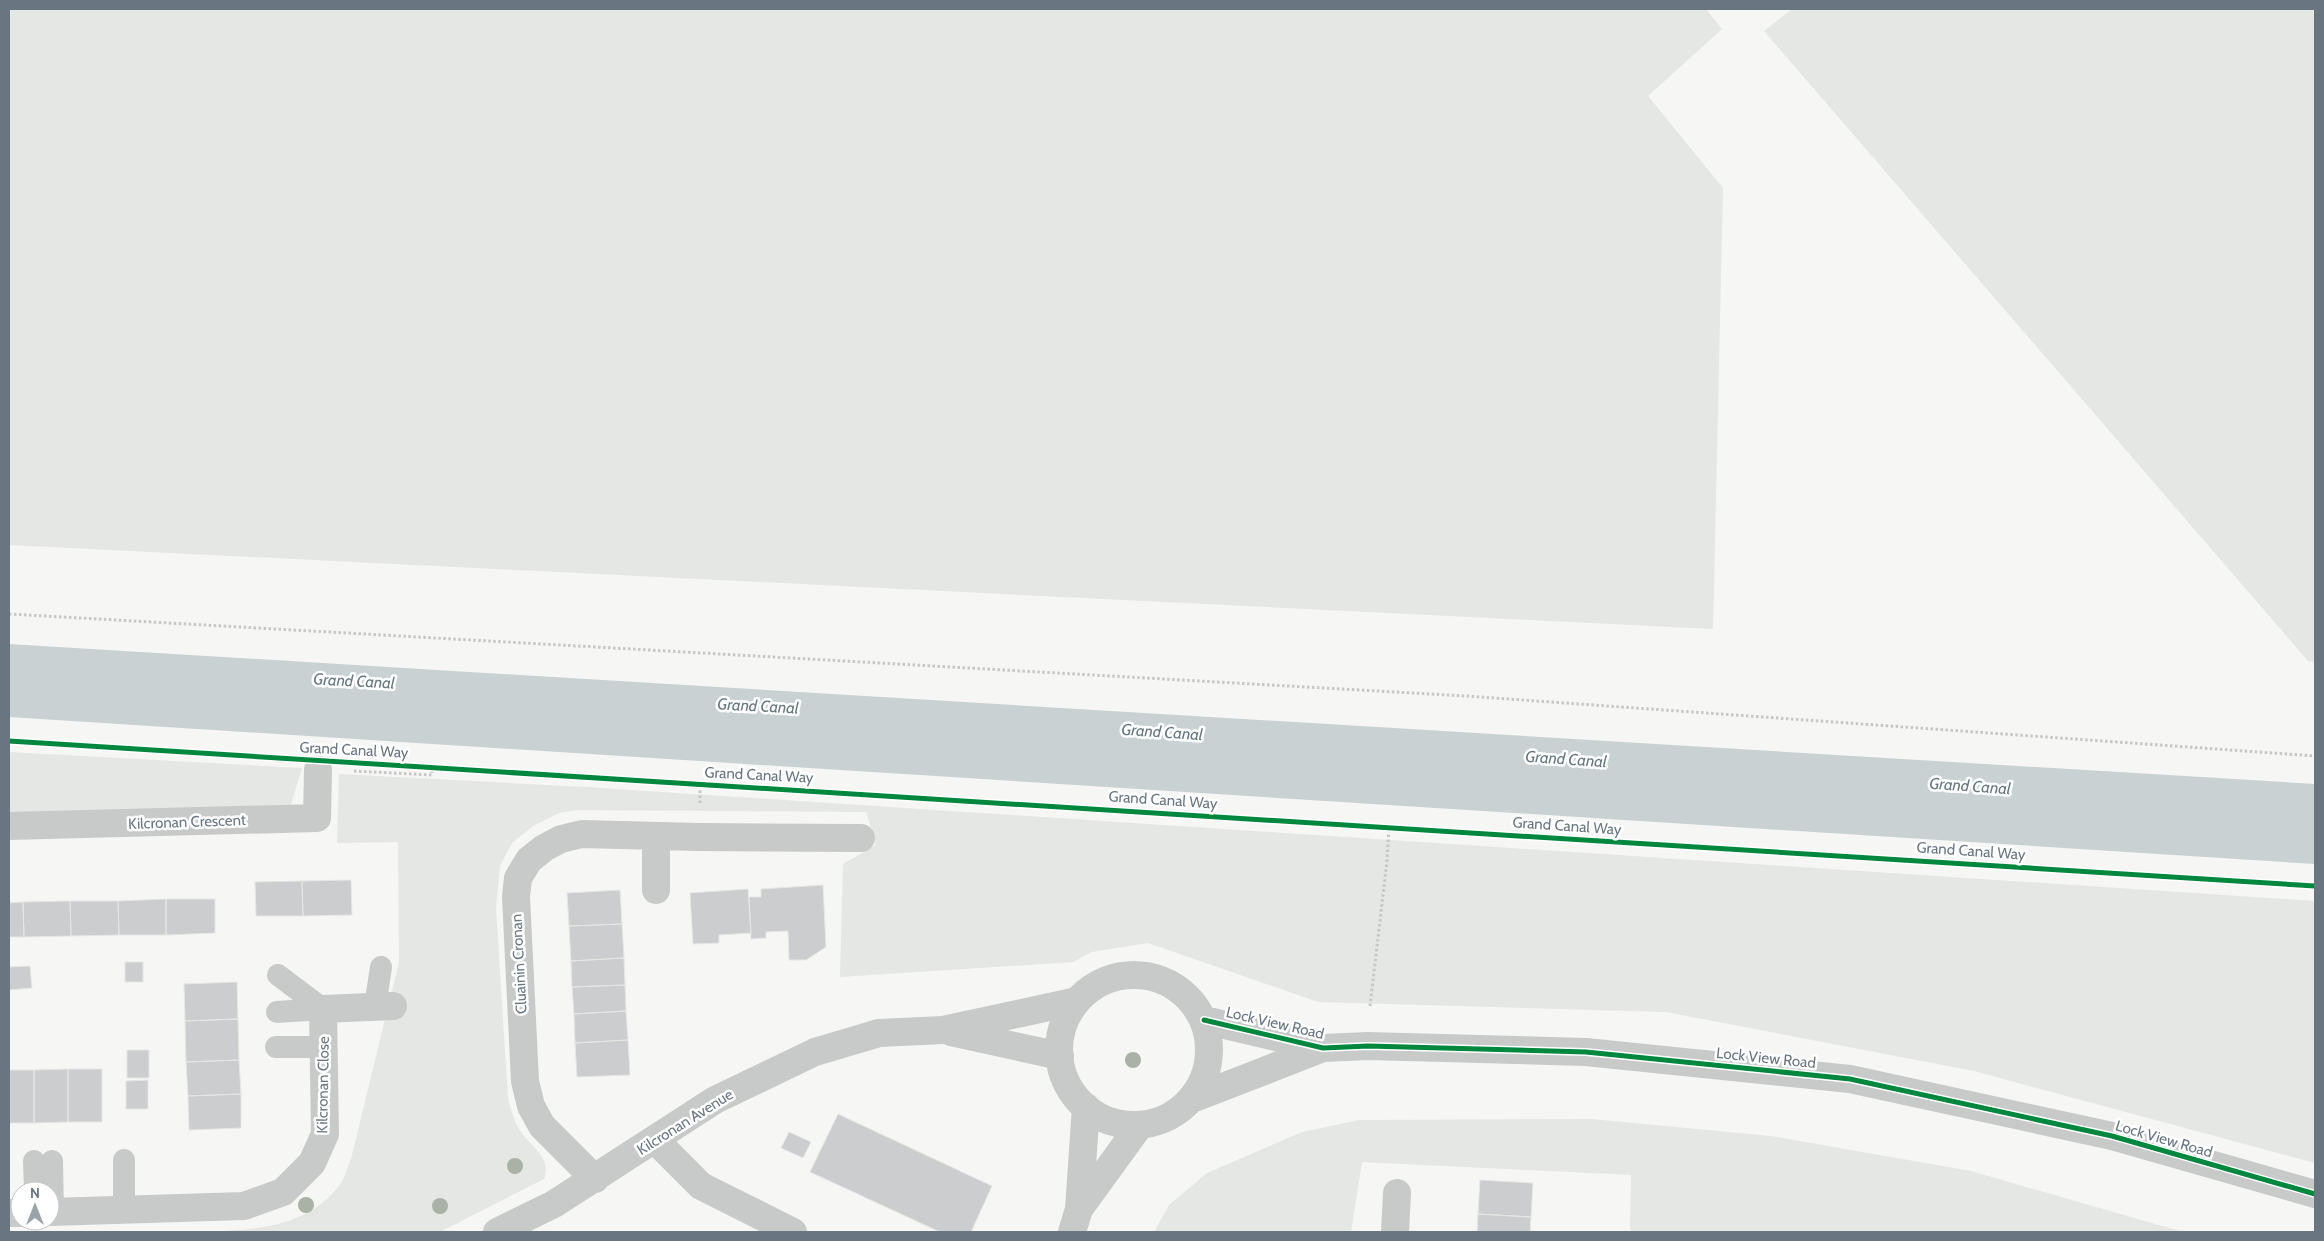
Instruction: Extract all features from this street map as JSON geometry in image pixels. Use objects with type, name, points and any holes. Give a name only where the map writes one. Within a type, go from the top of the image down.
[{"type":"street","name":"Kilcronan Crescent","points":[[9,826],[317,818],[318,770]]},
{"type":"street","name":"Cluainin Cronan","points":[[595,1179],[542,1126],[531,1106],[525,1082],[516,897],[518,878],[529,860],[561,838],[582,834],[861,838]]},
{"type":"street","points":[[656,836],[656,890]]},
{"type":"street","points":[[1146,975],[1170,983],[1190,999],[1204,1020],[1209,1044],[1209,1064],[1203,1083],[1192,1099],[1177,1112],[1160,1121],[1140,1125],[1121,1124],[1102,1118],[1086,1107],[1072,1092],[1064,1075],[1060,1056],[1060,1036],[1066,1018],[1077,1001],[1096,985],[1120,976],[1146,975]]},
{"type":"street","name":"Kilcronan Avenue","points":[[497,1232],[554,1204],[715,1100],[815,1052],[879,1033],[942,1030],[1077,1001]]},
{"type":"street","points":[[323,1009],[384,1006]]},
{"type":"street","name":"Kilcronan Close","points":[[60,1212],[244,1206],[283,1192],[312,1163],[325,1134],[323,1009]]},
{"type":"street","name":"Lock View Road","points":[[1204,1020],[1323,1048],[1368,1046],[1586,1052],[1850,1079],[2112,1136],[2315,1194]]},
{"type":"street","name":"Kilcronan Avenue","points":[[942,1030],[1060,1056]]},
{"type":"street","name":"Lock View Road","points":[[1192,1099],[1323,1048]]},
{"type":"street","points":[[1076,1221],[1086,1107]]},
{"type":"street","points":[[1076,1221],[1140,1125]]},
{"type":"street","points":[[654,1140],[701,1186],[793,1232]]},
{"type":"street","points":[[1395,1232],[1397,1193]]},
{"type":"lane","points":[[381,967],[384,1006]]},
{"type":"lane","points":[[278,974],[323,1009]]},
{"type":"lane","points":[[277,1012],[323,1009]]},
{"type":"lane","points":[[276,1047],[324,1047]]},
{"type":"lane","points":[[124,1160],[124,1211]]},
{"type":"lane","points":[[38,1181],[43,1161],[47,1181]]},
{"type":"path","points":[[9,614],[1466,696],[2315,756]]},
{"type":"path","points":[[318,770],[432,775],[432,767]]},
{"type":"path","points":[[1379,826],[1399,828]]},
{"type":"path","points":[[1370,1006],[1387,861],[1389,827]]},
{"type":"shaded area","points":[[9,9],[1706,9],[1722,29],[1648,96],[1723,188],[1713,629],[9,545]]},
{"type":"shaded area","points":[[1792,9],[2315,9],[2315,662],[2308,661],[1764,31]]},
{"type":"shaded area","points":[[9,752],[302,768],[290,807],[9,815]]},
{"type":"shaded area","points":[[339,774],[586,787],[2315,901],[2315,1163],[1974,1071],[1666,1012],[1318,1002],[1148,943],[1092,952],[1073,962],[840,977],[843,864],[876,845],[866,812],[577,810],[559,813],[533,826],[512,843],[500,866],[496,908],[508,1098],[513,1116],[519,1128],[543,1159],[546,1172],[544,1179],[440,1232],[171,1232],[241,1230],[286,1222],[307,1213],[325,1201],[341,1183],[346,1173],[399,962],[398,842],[337,843]]},
{"type":"shaded area","points":[[1591,1119],[1771,1136],[1971,1171],[2183,1232],[1636,1232],[1630,1230],[1631,1175],[1362,1162],[1351,1232],[1154,1232],[1169,1205],[1207,1173],[1302,1132],[1359,1120]]},
{"type":"water","name":"Grand Canal","points":[[9,644],[2315,784],[2315,864],[9,717]]},
{"type":"building","points":[[351,880],[352,915],[303,916],[302,881]]},
{"type":"building","points":[[302,881],[303,916],[256,916],[255,882]]},
{"type":"building","points":[[823,885],[826,947],[806,960],[789,960],[788,931],[766,932],[766,938],[751,939],[749,897],[761,897],[761,889]]},
{"type":"building","points":[[748,889],[751,933],[719,935],[719,943],[693,944],[690,893]]},
{"type":"building","points":[[620,890],[622,924],[569,926],[567,893]]},
{"type":"building","points":[[166,899],[166,935],[119,935],[118,901]]},
{"type":"building","points":[[166,899],[215,899],[215,933],[166,935]]},
{"type":"building","points":[[70,901],[71,936],[24,937],[23,902]]},
{"type":"building","points":[[70,901],[118,901],[119,935],[71,936]]},
{"type":"building","points":[[23,902],[24,937],[9,937],[9,903]]},
{"type":"building","points":[[622,924],[624,958],[571,961],[569,926]]},
{"type":"building","points":[[624,958],[625,985],[572,987],[571,961]]},
{"type":"building","points":[[125,962],[143,962],[143,982],[125,982]]},
{"type":"building","points":[[30,966],[32,988],[9,990],[9,967]]},
{"type":"building","points":[[237,982],[238,1019],[185,1021],[184,984]]},
{"type":"building","points":[[625,985],[626,1011],[574,1014],[572,987]]},
{"type":"building","points":[[626,1011],[628,1040],[575,1043],[574,1014]]},
{"type":"building","points":[[238,1019],[239,1060],[186,1062],[185,1021]]},
{"type":"building","points":[[628,1040],[630,1075],[577,1077],[575,1043]]},
{"type":"building","points":[[127,1050],[149,1050],[149,1078],[127,1078]]},
{"type":"building","points":[[239,1060],[241,1094],[188,1096],[186,1062]]},
{"type":"building","points":[[68,1069],[102,1069],[102,1122],[68,1122]]},
{"type":"building","points":[[68,1069],[68,1122],[34,1123],[34,1070]]},
{"type":"building","points":[[9,1070],[34,1070],[34,1123],[9,1123]]},
{"type":"building","points":[[148,1080],[148,1109],[126,1109],[126,1081]]},
{"type":"building","points":[[241,1094],[241,1128],[189,1130],[188,1096]]},
{"type":"building","points":[[838,1114],[992,1186],[971,1232],[940,1232],[810,1172]]},
{"type":"building","points":[[789,1132],[811,1142],[803,1158],[781,1148]]},
{"type":"building","points":[[1480,1180],[1533,1183],[1531,1217],[1478,1214]]},
{"type":"building","points":[[1478,1214],[1531,1217],[1530,1232],[1477,1232]]},
{"type":"cycle path","name":"Grand Canal Way","points":[[9,741],[2315,886]]},
{"type":"cycle path","points":[[1204,1020],[1323,1048],[1368,1046],[1586,1052],[1850,1079],[2112,1136],[2315,1194]]}]
